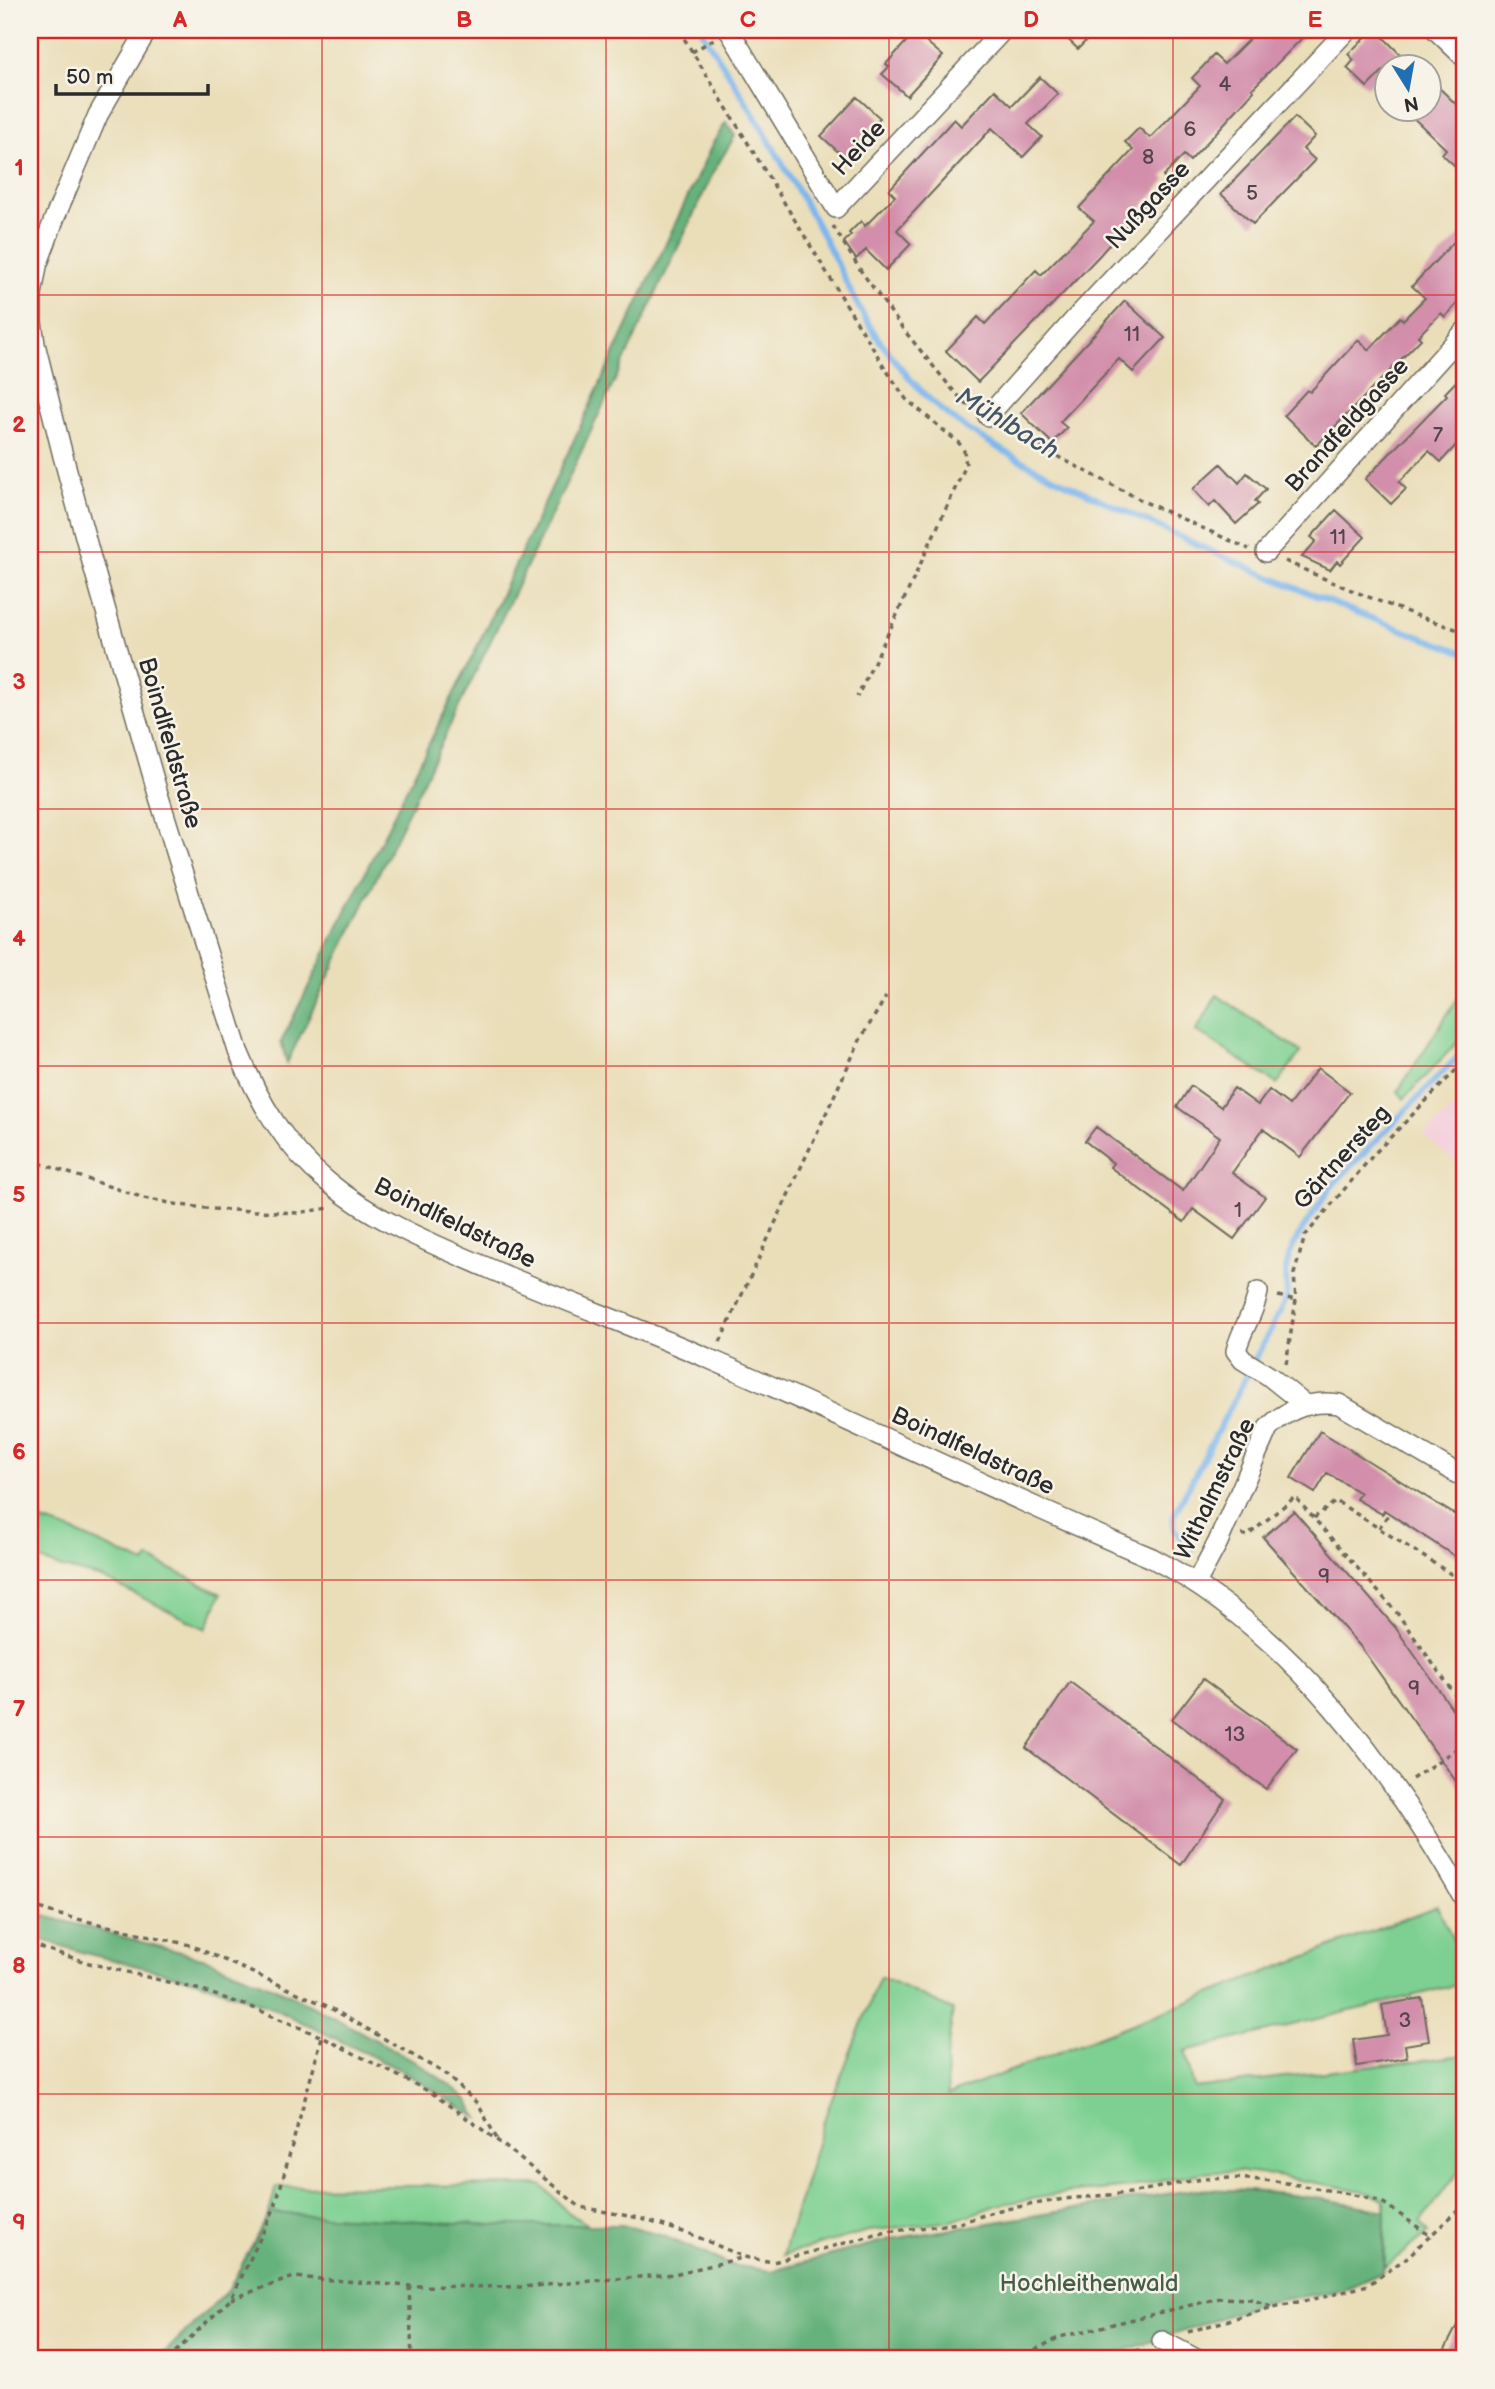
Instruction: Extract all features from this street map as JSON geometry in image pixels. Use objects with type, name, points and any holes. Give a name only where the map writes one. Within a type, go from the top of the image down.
[{"type":"street","name":"Boindlfeldstraße","points":[[147,30],[98,115],[54,217],[37,267],[32,295],[35,344],[63,456],[150,767],[238,1051],[255,1092],[278,1130],[302,1158],[352,1200],[405,1231],[711,1360],[1152,1558],[1196,1583],[1234,1611],[1291,1664],[1344,1722],[1430,1838],[1465,1900]]},
{"type":"street","name":"Heide","points":[[722,34],[836,208],[1003,30]]},
{"type":"street","name":"Nußgasse","points":[[988,416],[1074,320],[1347,30]]},
{"type":"street","points":[[1436,30],[1463,52]]},
{"type":"street","name":"Brandfeldgasse","points":[[1266,552],[1465,331]]},
{"type":"street","points":[[1267,1294],[1238,1340],[1236,1351],[1243,1360],[1304,1404],[1339,1404],[1465,1478]]},
{"type":"street","name":"Withalmstraße","points":[[1196,1583],[1225,1526],[1268,1428],[1279,1417],[1304,1404]]},
{"type":"street","points":[[1162,2341],[1196,2359]]},
{"type":"path","points":[[679,30],[899,389],[906,399],[964,451],[966,464],[857,696]]},
{"type":"path","points":[[692,52],[722,34]]},
{"type":"path","points":[[836,208],[833,228],[903,329],[969,407],[1025,434],[1049,452],[1145,502],[1250,549],[1266,552],[1340,586],[1379,599],[1399,611],[1465,632]]},
{"type":"path","points":[[711,1360],[860,1040],[886,997]]},
{"type":"path","name":"Gärtnersteg","points":[[1276,1382],[1296,1300],[1294,1273],[1305,1236],[1374,1154],[1465,1061]]},
{"type":"path","points":[[30,1160],[144,1198],[214,1209],[297,1213],[319,1211],[352,1200]]},
{"type":"path","points":[[1267,1294],[1296,1300]]},
{"type":"path","points":[[1225,1526],[1247,1536],[1295,1497],[1397,1613],[1465,1709]]},
{"type":"path","points":[[1314,1518],[1336,1501],[1465,1583]]},
{"type":"path","points":[[1379,1528],[1388,1515],[1383,1513]]},
{"type":"path","points":[[1397,1790],[1465,1743]]},
{"type":"path","points":[[30,1905],[60,1915],[190,1945],[327,2006],[444,2073],[478,2104],[498,2141]]},
{"type":"path","points":[[30,1944],[89,1963],[197,1989],[254,2008],[322,2037],[432,2092],[580,2207],[639,2218],[693,2235],[744,2257],[773,2262],[887,2232],[959,2223],[1000,2210],[1065,2199],[1130,2193],[1201,2179],[1233,2178],[1275,2181],[1382,2202],[1432,2237]]},
{"type":"path","points":[[168,2359],[231,2299],[275,2207],[322,2037]]},
{"type":"path","points":[[1116,2359],[1218,2321],[1368,2285],[1389,2272],[1432,2237],[1465,2204]]},
{"type":"path","points":[[231,2299],[294,2277],[409,2286],[522,2287],[674,2274],[744,2257]]},
{"type":"path","points":[[409,2286],[412,2359]]},
{"type":"path","points":[[1017,2359],[1060,2337],[1220,2298],[1250,2299],[1273,2307]]},
{"type":"shaded area","points":[[1465,1096],[1465,1170],[1424,1136]]},
{"type":"green space","points":[[726,122],[735,136],[715,169],[287,1063],[281,1042],[476,649],[713,143]]},
{"type":"green space","points":[[1465,987],[1465,1034],[1404,1099],[1398,1091]]},
{"type":"green space","points":[[1217,995],[1301,1052],[1277,1084],[1196,1031]]},
{"type":"green space","points":[[30,1517],[70,1530],[145,1564],[149,1558],[221,1594],[206,1629],[102,1578],[30,1556]]},
{"type":"green space","points":[[1437,1906],[1465,1964],[1465,1983],[1185,2051],[1194,2088],[1465,2055],[1465,2163],[1420,2223],[1428,2233],[1385,2267],[1385,2199],[1352,2189],[1235,2171],[1202,2173],[1132,2187],[1066,2193],[997,2205],[952,2221],[868,2231],[783,2255],[826,2114],[880,1977],[953,2010],[946,2060],[948,2095]]},
{"type":"green space","points":[[30,1912],[206,1959],[287,1993],[410,2058],[468,2100],[478,2118],[400,2070],[277,2010],[198,1981],[85,1953],[30,1936]]},
{"type":"green space","points":[[541,2185],[569,2213],[589,2226],[495,2225],[269,2213],[276,2187]]},
{"type":"green space","name":"Hochleithenwald","points":[[1197,2189],[1291,2195],[1385,2211],[1383,2272],[1343,2290],[1262,2303],[1101,2359],[158,2359],[229,2289],[269,2213],[495,2225],[622,2225],[664,2236],[730,2265],[772,2271],[891,2239]]},
{"type":"building","points":[[1058,30],[1096,30],[1078,49]]},
{"type":"building","points":[[1258,30],[1310,30],[1252,89],[1254,91],[1190,161],[1184,155],[1163,177],[1166,180],[1099,256],[978,382],[946,351],[978,317],[985,324],[1036,270],[1041,275],[1094,221],[1079,208],[1133,150],[1125,142],[1139,128],[1150,138],[1200,86],[1192,78],[1214,55],[1224,64]]},
{"type":"building","points":[[1373,30],[1398,52],[1372,52],[1372,82],[1367,87],[1347,68],[1354,60],[1348,54]]},
{"type":"building","points":[[915,32],[943,56],[907,96],[882,74],[889,67],[886,64]]},
{"type":"building","points":[[1040,77],[1058,94],[1028,124],[1042,137],[1023,157],[992,128],[897,230],[911,244],[886,270],[866,250],[856,259],[844,242],[851,235],[849,233],[861,221],[865,226],[895,196],[889,190],[954,119],[961,126],[995,90],[1012,106]]},
{"type":"building","points":[[1442,91],[1465,113],[1465,175],[1442,154],[1446,149],[1418,122],[1442,122]]},
{"type":"building","points":[[857,97],[880,118],[844,157],[821,136]]},
{"type":"building","points":[[1295,117],[1315,136],[1303,149],[1315,160],[1253,224],[1221,194]]},
{"type":"building","points":[[1465,230],[1465,295],[1445,317],[1441,313],[1418,336],[1421,339],[1316,446],[1284,415],[1307,390],[1310,392],[1358,340],[1369,350],[1400,317],[1403,320],[1425,298],[1412,286]]},
{"type":"building","points":[[1125,301],[1165,338],[1133,372],[1119,359],[1060,422],[1067,428],[1052,443],[1021,413]]},
{"type":"building","points":[[1465,372],[1465,435],[1441,462],[1429,451],[1399,482],[1406,489],[1391,504],[1365,479],[1447,395],[1445,393]]},
{"type":"building","points":[[1221,464],[1239,483],[1247,473],[1266,489],[1255,501],[1258,504],[1236,524],[1215,501],[1209,507],[1193,489]]},
{"type":"building","points":[[1336,510],[1365,537],[1340,564],[1337,561],[1330,570],[1302,557],[1316,541],[1311,537]]},
{"type":"building","points":[[1318,1068],[1350,1092],[1300,1157],[1263,1129],[1232,1173],[1265,1197],[1234,1239],[1193,1209],[1184,1222],[1110,1167],[1113,1163],[1085,1141],[1096,1127],[1183,1191],[1220,1137],[1177,1107],[1191,1086],[1221,1107],[1234,1088],[1258,1105],[1269,1090],[1289,1105]]},
{"type":"building","points":[[1320,1431],[1465,1521],[1465,1563],[1384,1510],[1382,1514],[1356,1499],[1360,1493],[1327,1473],[1315,1493],[1291,1478]]},
{"type":"building","points":[[1294,1511],[1395,1627],[1465,1727],[1465,1794],[1360,1646],[1263,1537]]},
{"type":"building","points":[[1203,1679],[1297,1749],[1266,1789],[1172,1719]]},
{"type":"building","points":[[1070,1682],[1225,1799],[1181,1865],[1026,1748]]},
{"type":"building","points":[[1422,1998],[1429,2041],[1405,2045],[1407,2058],[1357,2066],[1353,2040],[1387,2035],[1382,2005]]},
{"type":"building","points":[[1465,2310],[1465,2359],[1440,2359]]},
{"type":"waterway","name":"Mühlbach","points":[[701,30],[793,182],[874,332],[909,377],[949,416],[1025,463],[1219,555],[1300,590],[1465,653]]},
{"type":"waterway","points":[[1193,1548],[1175,1530],[1174,1515],[1287,1298],[1286,1269],[1299,1235],[1331,1187],[1465,1049]]}]
